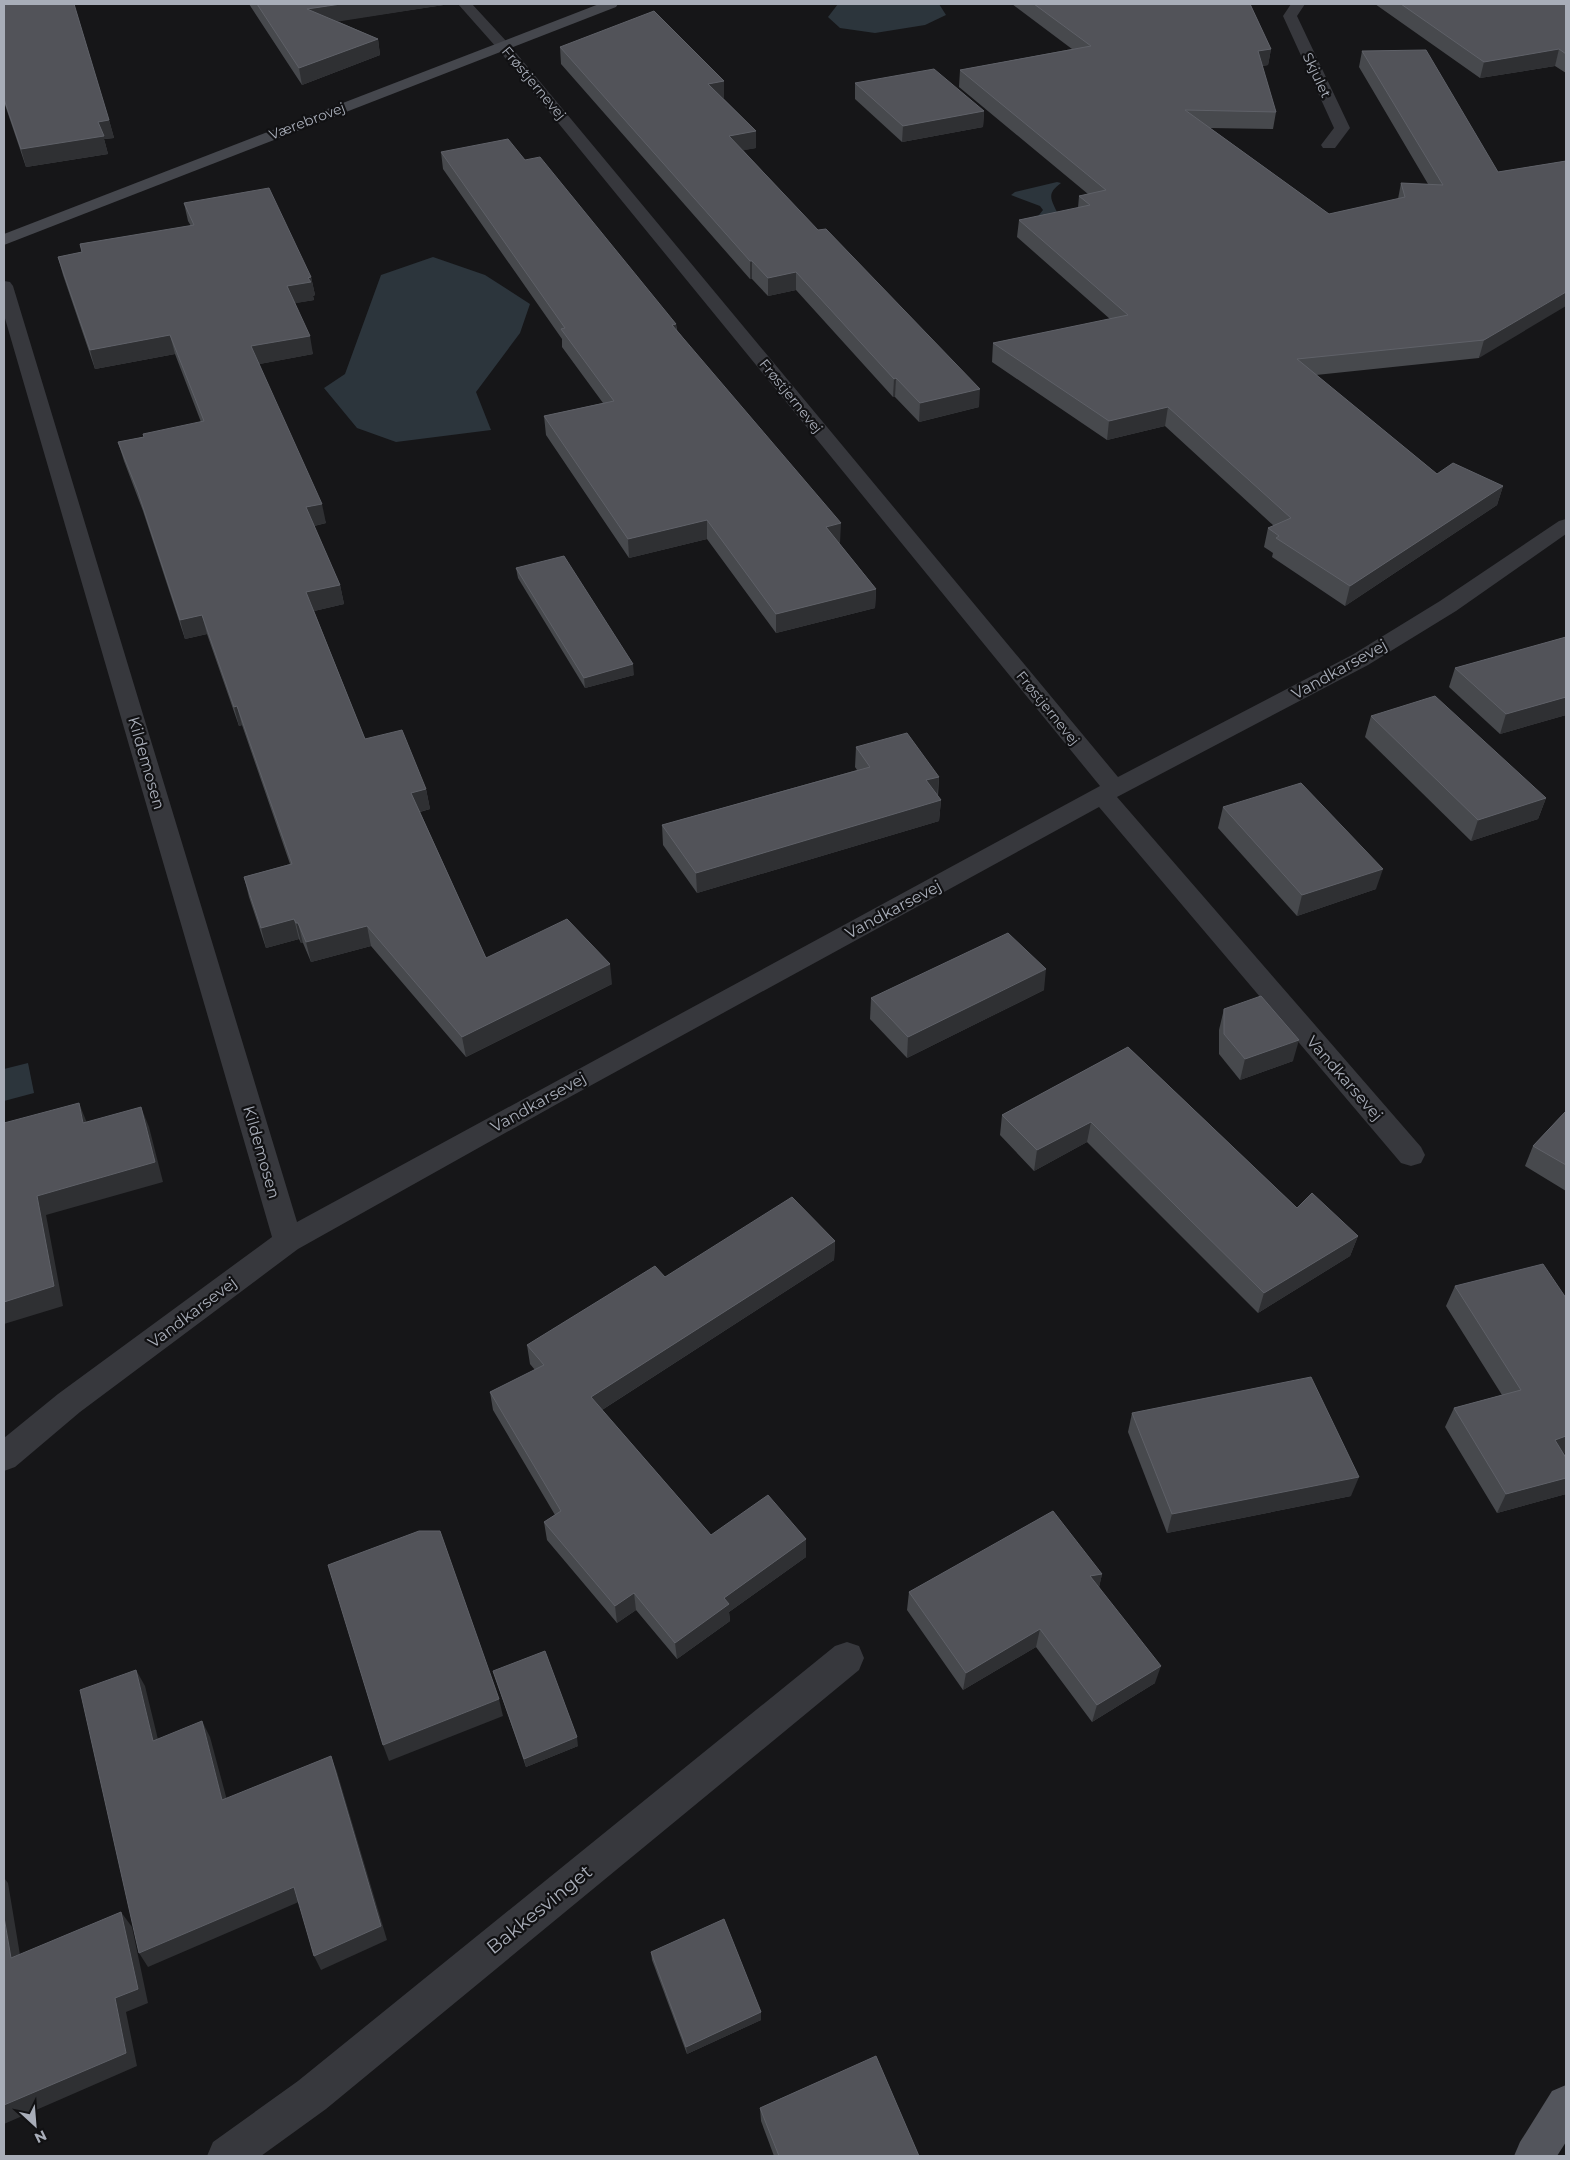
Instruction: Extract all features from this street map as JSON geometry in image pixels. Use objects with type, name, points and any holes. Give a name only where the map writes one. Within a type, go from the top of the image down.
[{"type":"main road","points":[[1534,2156],[1566,2106]]},
{"type":"street","name":"Frøstjernevej","points":[[466,4],[502,45],[1109,792]]},
{"type":"street","name":"Værebrovej","points":[[4,240],[611,4]]},
{"type":"street","name":"Skjulet","points":[[1298,4],[1290,16],[1342,128],[1329,145]]},
{"type":"street","name":"Kildemosen","points":[[4,286],[78,529],[288,1241]]},
{"type":"street","name":"Vandkarsevej","points":[[4,1457],[69,1403],[288,1241],[547,1097],[1109,792],[1360,660],[1448,606],[1566,526]]},
{"type":"street","name":"Vandkarsevej","points":[[1109,792],[1411,1155]]},
{"type":"street","name":"Bakkesvinget","points":[[227,2156],[312,2095],[847,1658]]},
{"type":"shaded area","points":[[838,4],[939,4],[946,15],[925,25],[875,33],[840,28],[828,17]]},
{"type":"shaded area","points":[[1057,182],[1061,183],[1053,190],[1051,197],[1058,214],[1035,220],[1043,210],[1040,206],[1011,195],[1015,192]]},
{"type":"shaded area","points":[[433,257],[485,275],[530,304],[520,333],[476,392],[491,430],[396,442],[357,428],[324,388],[345,374],[381,275]]},
{"type":"shaded area","points":[[28,1063],[34,1093],[4,1101],[4,1069]]},
{"type":"building","points":[[4,4],[74,4],[109,120],[98,122],[104,136],[21,149],[4,99]]},
{"type":"building","points":[[257,4],[341,4],[307,9],[378,39],[299,68]]},
{"type":"building","points":[[1034,4],[1250,4],[1271,49],[1258,51],[1276,112],[1185,110],[1329,214],[1405,197],[1401,183],[1443,185],[1362,51],[1426,50],[1498,172],[1566,161],[1566,292],[1484,340],[1297,359],[1437,474],[1453,463],[1503,486],[1350,586],[1276,538],[1279,536],[1268,528],[1291,518],[1168,407],[1109,421],[993,343],[1128,315],[1019,220],[1090,205],[1079,196],[1106,190],[960,70],[1091,46]]},
{"type":"building","points":[[1401,4],[1566,4],[1566,54],[1559,49],[1484,62]]},
{"type":"building","points":[[654,11],[724,81],[708,84],[756,131],[729,136],[818,230],[826,229],[980,389],[920,403],[896,378],[894,379],[796,272],[768,278],[750,261],[560,47]]},
{"type":"building","points":[[934,69],[984,111],[903,126],[855,83]]},
{"type":"building","points":[[508,139],[525,160],[540,157],[676,324],[672,325],[841,523],[826,527],[876,589],[776,614],[707,520],[628,539],[544,416],[614,401],[561,329],[565,328],[441,152]]},
{"type":"building","points":[[269,188],[311,277],[308,278],[311,282],[287,286],[310,336],[251,346],[322,504],[306,507],[340,585],[306,592],[365,739],[402,730],[426,789],[411,793],[486,958],[567,919],[610,964],[462,1037],[367,926],[306,942],[298,923],[294,919],[261,928],[244,877],[292,864],[237,706],[234,707],[202,615],[180,620],[138,492],[118,442],[144,437],[143,434],[204,421],[170,335],[90,350],[58,257],[82,252],[80,244],[194,225],[184,203]]},
{"type":"building","points":[[564,556],[633,664],[584,678],[516,568]]},
{"type":"building","points":[[1566,637],[1566,697],[1506,714],[1455,668]]},
{"type":"building","points":[[1435,696],[1546,798],[1478,820],[1371,716]]},
{"type":"building","points":[[907,733],[939,777],[926,780],[941,800],[696,873],[662,825],[870,767],[856,747]]},
{"type":"building","points":[[1301,783],[1383,869],[1302,895],[1223,807]]},
{"type":"building","points":[[1008,933],[1046,969],[908,1037],[871,998]]},
{"type":"building","points":[[1261,996],[1299,1040],[1245,1059],[1224,1034],[1224,1009]]},
{"type":"building","points":[[1128,1047],[1297,1208],[1312,1193],[1358,1236],[1264,1293],[1091,1122],[1037,1150],[1002,1115]]},
{"type":"building","points":[[79,1103],[83,1123],[141,1107],[155,1162],[37,1196],[54,1286],[4,1302],[4,1123]]},
{"type":"building","points":[[1566,1111],[1566,1165],[1533,1146]]},
{"type":"building","points":[[792,1197],[835,1241],[591,1397],[711,1535],[768,1495],[806,1539],[724,1598],[729,1604],[675,1643],[634,1593],[615,1606],[544,1522],[561,1511],[490,1392],[544,1365],[527,1345],[655,1266],[665,1277]]},
{"type":"building","points":[[1543,1264],[1566,1298],[1566,1436],[1555,1440],[1566,1458],[1566,1478],[1506,1494],[1454,1408],[1521,1390],[1455,1286]]},
{"type":"building","points":[[1311,1377],[1359,1477],[1172,1514],[1132,1413]]},
{"type":"building","points":[[1053,1511],[1102,1574],[1090,1576],[1161,1666],[1097,1705],[1040,1629],[966,1673],[909,1592]]},
{"type":"building","points":[[419,1531],[440,1531],[499,1699],[383,1745],[328,1565]]},
{"type":"building","points":[[545,1651],[577,1737],[524,1759],[493,1671]]},
{"type":"building","points":[[136,1670],[153,1741],[202,1721],[222,1800],[331,1756],[381,1926],[314,1956],[294,1887],[139,1953],[80,1690]]},
{"type":"building","points":[[121,1912],[138,1989],[115,1998],[126,2053],[4,2105],[4,1917],[11,1958]]},
{"type":"building","points":[[724,1919],[761,2012],[686,2047],[651,1952]]},
{"type":"building","points":[[876,2056],[919,2156],[779,2156],[760,2108]]}]
